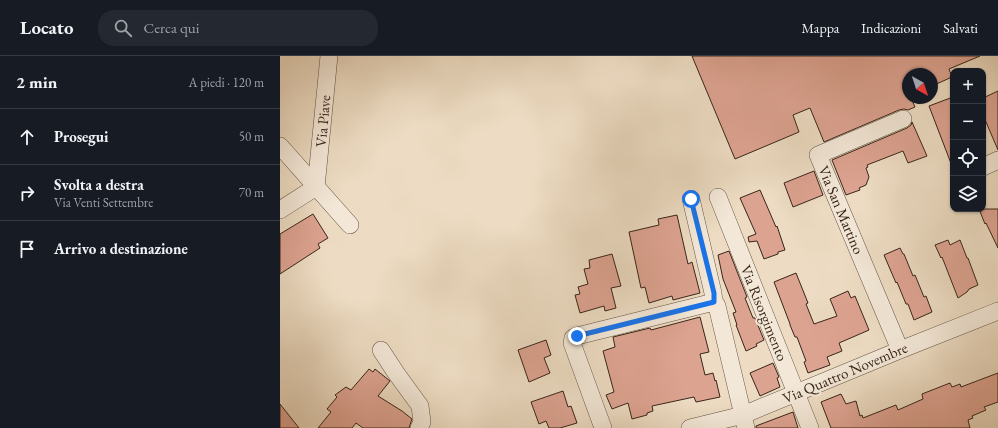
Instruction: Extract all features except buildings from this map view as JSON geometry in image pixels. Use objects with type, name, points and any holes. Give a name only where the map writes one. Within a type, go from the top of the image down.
[{"type":"street","name":"Via Piave","points":[[316,187],[329,56]]},
{"type":"street","name":"Via San Martino","points":[[900,350],[818,155],[903,118]]},
{"type":"street","points":[[280,146],[350,225]]},
{"type":"street","points":[[986,166],[998,160]]},
{"type":"street","points":[[280,210],[316,187]]},
{"type":"street","name":"Via Risorgimento","points":[[718,197],[810,428]]},
{"type":"street","points":[[691,199],[714,293],[714,302],[717,306],[745,421]]},
{"type":"street","points":[[603,428],[572,343],[573,338],[714,302]]},
{"type":"street","name":"Via Quattro Novembre","points":[[690,428],[745,421],[796,393],[998,311]]},
{"type":"street","points":[[381,350],[420,406],[422,422],[419,428]]},
{"type":"route","points":[[577,336],[714,302],[714,293],[691,199]]}]
